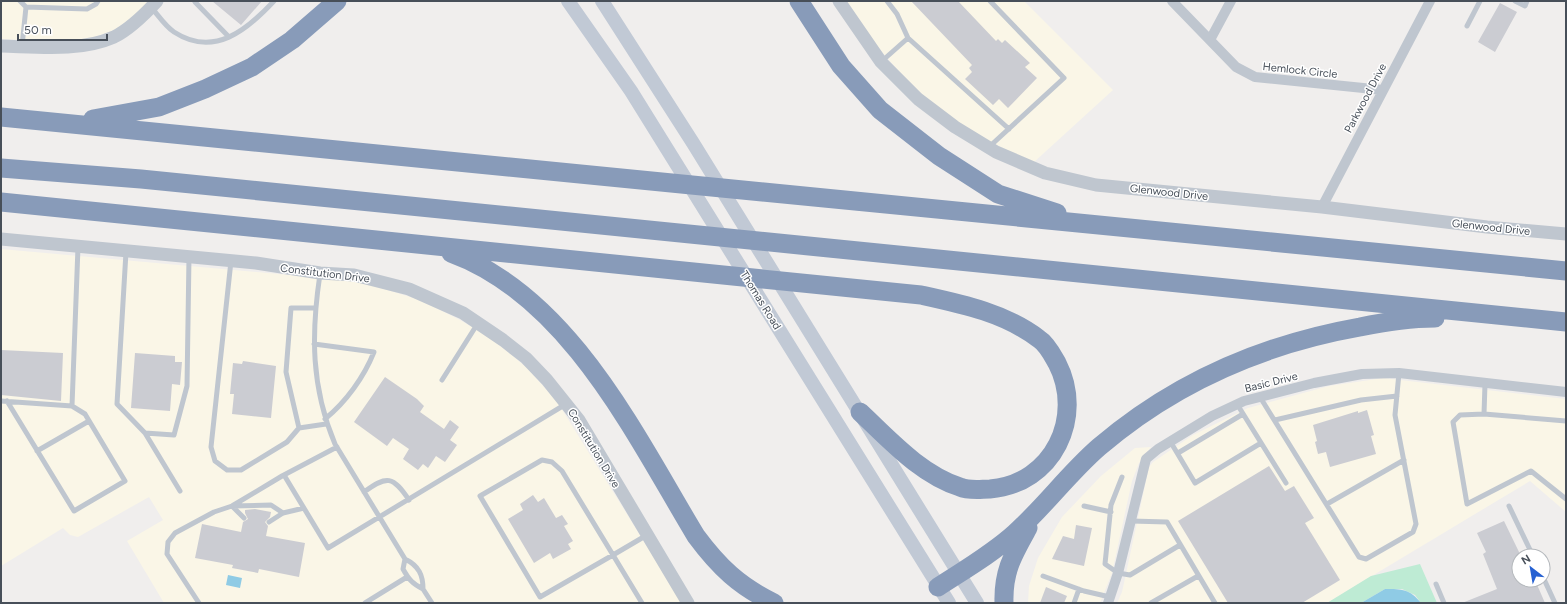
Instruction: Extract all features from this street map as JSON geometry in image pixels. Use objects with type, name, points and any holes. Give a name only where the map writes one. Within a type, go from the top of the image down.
[{"type":"highway","points":[[71,123],[160,107],[205,89],[252,67],[292,40],[337,1]]},
{"type":"highway","points":[[799,1],[841,66],[880,110],[892,120],[939,156],[998,194],[1088,224]]},
{"type":"highway","points":[[1,117],[1566,271]]},
{"type":"highway","points":[[1,168],[141,179],[1566,322]]},
{"type":"highway","points":[[1,202],[921,295],[963,304],[996,314],[1040,340],[1053,357],[1064,378],[1067,392],[1068,416],[1062,436],[1056,448],[1041,467],[1023,480],[1002,488],[978,490],[962,488],[939,478],[918,464],[860,412]]},
{"type":"highway","points":[[419,244],[467,258],[487,270],[510,284],[560,329],[582,354],[605,387],[696,536],[713,559],[730,575],[752,592],[774,603]]},
{"type":"highway","points":[[938,586],[992,552],[1015,533],[1099,447],[1126,426],[1164,400],[1222,367],[1279,346],[1334,331],[1383,323],[1424,318],[1544,320]]},
{"type":"highway","points":[[1004,603],[1003,592],[1008,564],[1038,510]]},
{"type":"main road","name":"Thomas Road","points":[[568,1],[631,91],[671,154],[949,603]]},
{"type":"main road","points":[[602,1],[693,143],[960,573],[977,603]]},
{"type":"street","name":"Glenwood Drive","points":[[839,1],[881,62],[918,99],[955,127],[988,148],[1045,173],[1096,185],[1322,207],[1487,227],[1566,234]]},
{"type":"street","name":"Hemlock Circle","points":[[1172,1],[1236,68],[1255,77],[1383,90]]},
{"type":"street","points":[[1210,40],[1231,1]]},
{"type":"street","name":"Parkwood Drive","points":[[1322,207],[1430,1]]},
{"type":"street","points":[[1,46],[83,46],[115,36],[143,16],[154,4]]},
{"type":"street","name":"Constitution Drive","points":[[1,239],[189,256],[320,273],[354,275],[409,289],[443,303],[479,322],[526,358],[567,403],[583,426],[688,603]]},
{"type":"street","name":"Basic Drive","points":[[1109,600],[1118,573],[1146,459],[1151,453],[1170,441],[1212,416],[1237,404],[1260,397],[1362,374],[1399,373],[1485,384],[1566,392]]},
{"type":"lane","points":[[20,1],[26,7],[87,9],[96,4],[98,1]]},
{"type":"lane","points":[[195,1],[229,37]]},
{"type":"lane","points":[[154,4],[172,31],[190,42],[209,43],[236,35],[261,15],[274,1]]},
{"type":"lane","points":[[887,1],[897,14],[908,38],[1009,129]]},
{"type":"lane","points":[[988,148],[1064,78],[990,1]]},
{"type":"lane","points":[[1466,26],[1480,1]]},
{"type":"lane","points":[[1515,1],[1525,6],[1528,1]]},
{"type":"lane","points":[[22,46],[26,7]]},
{"type":"lane","points":[[881,62],[908,38]]},
{"type":"lane","points":[[72,406],[78,246]]},
{"type":"lane","points":[[126,250],[117,404],[145,433],[180,491]]},
{"type":"lane","points":[[145,433],[174,435],[187,386],[189,256]]},
{"type":"lane","points":[[231,261],[211,447],[215,461],[227,470],[241,470],[287,442],[299,428],[326,422],[338,409],[368,367],[374,352],[314,344]]},
{"type":"lane","points":[[320,273],[315,308],[314,344],[318,391],[326,422],[337,447],[405,559],[414,564],[423,577],[423,589]]},
{"type":"lane","points":[[299,428],[286,372],[291,308],[315,308]]},
{"type":"lane","points":[[442,380],[479,322]]},
{"type":"lane","points":[[1260,397],[1359,556],[1366,559],[1413,532],[1416,524],[1396,415],[1399,373]]},
{"type":"lane","points":[[1484,414],[1485,384]]},
{"type":"lane","points":[[1275,420],[1361,400],[1397,396]]},
{"type":"lane","points":[[4,401],[72,406],[84,414],[124,482],[74,511],[4,401]]},
{"type":"lane","points":[[284,475],[328,548],[567,403]]},
{"type":"lane","points":[[1237,404],[1286,483]]},
{"type":"lane","points":[[1178,453],[1243,414]]},
{"type":"lane","points":[[1566,421],[1484,414],[1460,415],[1453,422],[1467,504],[1531,471],[1566,499]]},
{"type":"lane","points":[[37,451],[89,421]]},
{"type":"lane","points":[[1170,441],[1195,483],[1261,443]]},
{"type":"lane","points":[[199,603],[167,554],[168,542],[174,533],[214,512],[232,506],[284,475],[337,447]]},
{"type":"lane","points":[[642,603],[613,555],[562,471],[552,462],[542,460],[480,496],[540,597],[613,555],[647,536]]},
{"type":"lane","points":[[1327,504],[1404,460]]},
{"type":"lane","points":[[1122,477],[1111,505],[1105,564],[1118,573],[1130,575],[1180,545]]},
{"type":"lane","points":[[364,492],[379,480],[391,481],[400,485],[409,500]]},
{"type":"lane","points":[[232,506],[271,505],[283,513]]},
{"type":"lane","points":[[232,506],[244,518]]},
{"type":"lane","points":[[1084,506],[1110,512]]},
{"type":"lane","points":[[1509,506],[1529,548]]},
{"type":"lane","points":[[269,522],[283,513],[304,508]]},
{"type":"lane","points":[[1131,521],[1166,522],[1214,603]]},
{"type":"lane","points":[[405,559],[403,570],[407,577],[411,583],[423,589],[432,603]]},
{"type":"lane","points":[[1043,576],[1109,600]]},
{"type":"lane","points":[[1151,603],[1198,576]]},
{"type":"lane","points":[[365,603],[407,577]]},
{"type":"lane","points":[[1436,584],[1444,603]]},
{"type":"lane","points":[[1548,588],[1555,603]]},
{"type":"lane","points":[[1074,603],[1079,589]]},
{"type":"shaded area","points":[[1,1],[150,1],[139,13],[114,30],[92,38],[67,42],[1,39]]},
{"type":"shaded area","points":[[845,1],[1024,1],[1113,90],[1033,163],[967,130],[931,103],[903,76],[868,36]]},
{"type":"shaded area","points":[[1,249],[345,280],[371,285],[420,300],[460,320],[489,337],[514,357],[528,369],[558,403],[682,603],[164,603],[127,541],[163,520],[149,497],[78,537],[70,535],[63,528],[1,566]]},
{"type":"shaded area","points":[[1383,378],[1566,399],[1566,512],[1530,481],[1327,603],[1117,603],[1122,592],[1149,467],[1153,462],[1193,435],[1248,408],[1329,386]]},
{"type":"shaded area","points":[[1151,447],[1139,463],[1132,481],[1112,573],[1100,603],[1028,603],[1029,586],[1038,558],[1062,517],[1101,476],[1135,448]]},
{"type":"green space","points":[[1420,564],[1437,603],[1421,603],[1415,595],[1402,589],[1385,589],[1361,603],[1327,603],[1371,576]]},
{"type":"water","points":[[228,575],[242,578],[240,588],[226,585]]},
{"type":"water","points":[[1385,589],[1396,589],[1409,592],[1421,603],[1361,603]]},
{"type":"building","points":[[212,1],[262,1],[241,25]]},
{"type":"building","points":[[911,1],[958,1],[996,41],[998,39],[1002,43],[1005,40],[1030,63],[1025,67],[1037,78],[1008,108],[999,99],[993,105],[965,79],[972,72],[969,68],[972,65]]},
{"type":"building","points":[[1500,3],[1517,12],[1495,52],[1478,42]]},
{"type":"building","points":[[1,350],[63,353],[61,401],[1,395]]},
{"type":"building","points":[[135,353],[175,356],[175,362],[182,362],[180,385],[172,384],[170,411],[131,408]]},
{"type":"building","points":[[243,361],[276,366],[271,418],[232,414],[234,394],[230,394],[233,363],[242,364]]},
{"type":"building","points":[[385,377],[417,399],[424,406],[420,412],[444,429],[450,420],[459,427],[450,440],[457,445],[445,462],[436,456],[428,468],[423,464],[418,470],[403,459],[409,449],[393,438],[387,446],[354,422]]},
{"type":"building","points":[[1367,410],[1374,435],[1371,436],[1376,454],[1330,467],[1326,452],[1318,454],[1315,442],[1317,441],[1313,425],[1358,411],[1358,413]]},
{"type":"building","points":[[1269,466],[1285,491],[1294,486],[1314,518],[1305,523],[1340,580],[1302,603],[1228,603],[1178,521]]},
{"type":"building","points":[[533,495],[538,502],[544,498],[556,518],[562,515],[568,524],[564,526],[573,541],[568,544],[571,549],[553,559],[550,553],[534,563],[508,519],[523,510],[520,504]]},
{"type":"building","points":[[255,509],[271,512],[270,517],[265,522],[268,526],[266,536],[305,543],[299,577],[259,569],[258,573],[232,568],[233,565],[195,558],[202,524],[241,532],[243,522],[248,519],[245,510]]},
{"type":"building","points":[[1504,521],[1517,548],[1511,548],[1511,588],[1538,588],[1545,603],[1462,603],[1497,589],[1483,554],[1486,552],[1477,533]]},
{"type":"building","points":[[1076,525],[1092,528],[1084,566],[1052,559],[1063,536],[1074,539]]},
{"type":"building","points":[[1046,587],[1067,596],[1064,603],[1040,603]]}]
